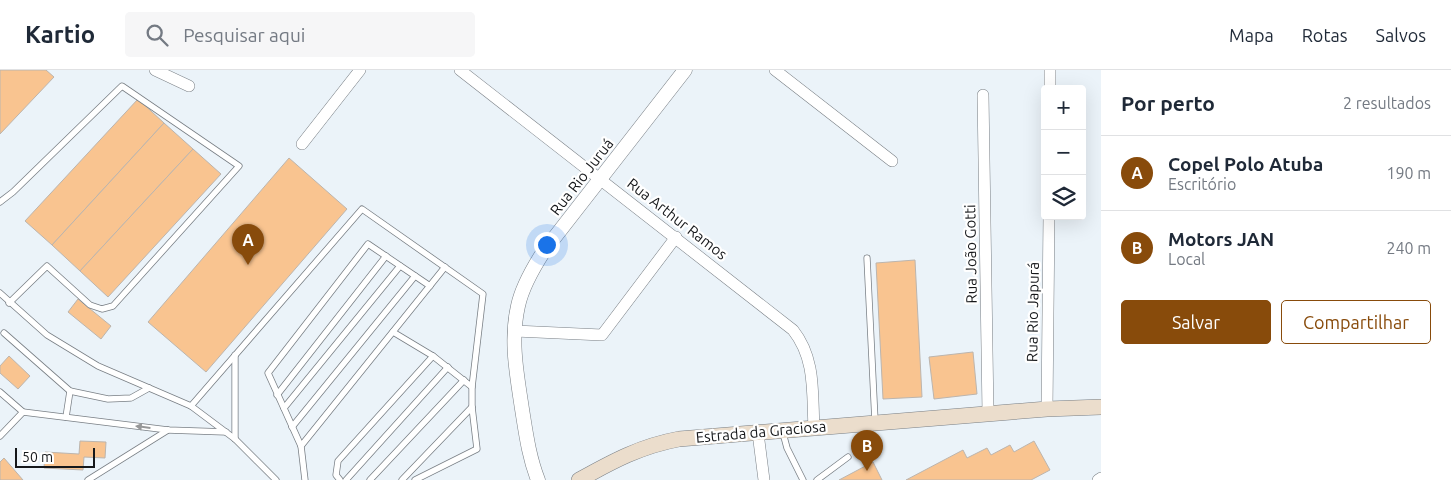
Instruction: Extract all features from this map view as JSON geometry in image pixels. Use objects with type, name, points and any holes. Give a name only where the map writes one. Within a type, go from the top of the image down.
[{"type":"main road","name":"Estrada da Graciosa","points":[[579,480],[632,452],[662,442],[679,439],[1047,408],[1101,407]]},
{"type":"street","points":[[155,70],[189,86]]},
{"type":"street","points":[[302,144],[360,70]]},
{"type":"street","name":"Rua Arthur Ramos","points":[[460,70],[783,321],[802,341],[808,355],[811,367],[814,428]]},
{"type":"street","name":"Rua Rio Juruá","points":[[538,480],[530,459],[515,365],[515,331],[518,305],[533,269],[544,251],[685,70]]},
{"type":"street","points":[[775,70],[892,162]]},
{"type":"street","points":[[1050,70],[1050,85]]},
{"type":"street","name":"Rua João Gotti","points":[[983,95],[988,413]]},
{"type":"street","name":"Rua Rio Japurá","points":[[1047,408],[1049,220]]},
{"type":"street","points":[[515,331],[602,336],[676,238]]},
{"type":"street","points":[[758,433],[764,480]]},
{"type":"street","name":"Rua Rio Juruá","points":[[528,480],[530,459]]},
{"type":"lane","points":[[0,202],[13,192],[122,86],[239,166],[113,306],[102,309],[90,305],[46,266],[9,302]]},
{"type":"lane","points":[[191,406],[362,209],[483,294],[472,387],[476,449],[415,480]]},
{"type":"lane","points":[[305,480],[301,446],[268,374],[368,244],[430,286]]},
{"type":"lane","points":[[278,394],[386,256]]},
{"type":"lane","points":[[867,258],[875,423]]},
{"type":"lane","points":[[284,408],[400,266]]},
{"type":"lane","points":[[301,446],[445,268]]},
{"type":"lane","points":[[292,427],[415,276]]},
{"type":"lane","points":[[0,293],[47,335],[98,366],[191,406],[226,432],[276,480]]},
{"type":"lane","points":[[393,332],[433,356],[472,387]]},
{"type":"lane","points":[[4,333],[70,391],[108,399],[131,398],[149,388]]},
{"type":"lane","points":[[235,355],[235,440]]},
{"type":"lane","points":[[340,480],[336,475],[338,461],[433,356]]},
{"type":"lane","points":[[346,480],[448,367]]},
{"type":"lane","points":[[370,480],[464,380]]},
{"type":"lane","points":[[66,418],[70,391]]},
{"type":"lane","points":[[0,392],[23,412],[168,430],[226,432]]},
{"type":"lane","points":[[402,480],[472,407]]},
{"type":"lane","points":[[0,436],[23,412]]},
{"type":"lane","points":[[86,480],[168,430]]},
{"type":"lane","points":[[782,431],[804,480]]},
{"type":"lane","points":[[816,480],[848,457]]},
{"type":"building","points":[[0,70],[46,70],[54,77],[0,134]]},
{"type":"building","points":[[138,99],[164,123],[52,245],[25,221]]},
{"type":"building","points":[[164,123],[193,149],[80,271],[52,245]]},
{"type":"building","points":[[193,149],[221,174],[108,297],[80,271]]},
{"type":"building","points":[[289,158],[347,209],[206,372],[148,322]]},
{"type":"building","points":[[915,260],[922,397],[883,399],[876,263]]},
{"type":"building","points":[[78,299],[111,326],[101,339],[68,312]]},
{"type":"building","points":[[973,352],[977,394],[934,399],[929,357]]},
{"type":"building","points":[[9,356],[30,376],[18,389],[0,373],[0,366]]},
{"type":"building","points":[[80,441],[106,442],[105,458],[84,457],[83,470],[44,468],[45,452],[79,454]]},
{"type":"building","points":[[1034,441],[1050,470],[1031,480],[906,480],[963,450],[967,458],[987,448],[991,455],[1010,445],[1014,452]]},
{"type":"building","points":[[4,458],[23,480],[0,480],[0,462]]},
{"type":"building","points":[[873,462],[882,480],[839,480]]},
{"type":"place","name":"Copel Polo Atuba","points":[[248,265]]},
{"type":"place","name":"Motors JAN","points":[[867,471]]}]
